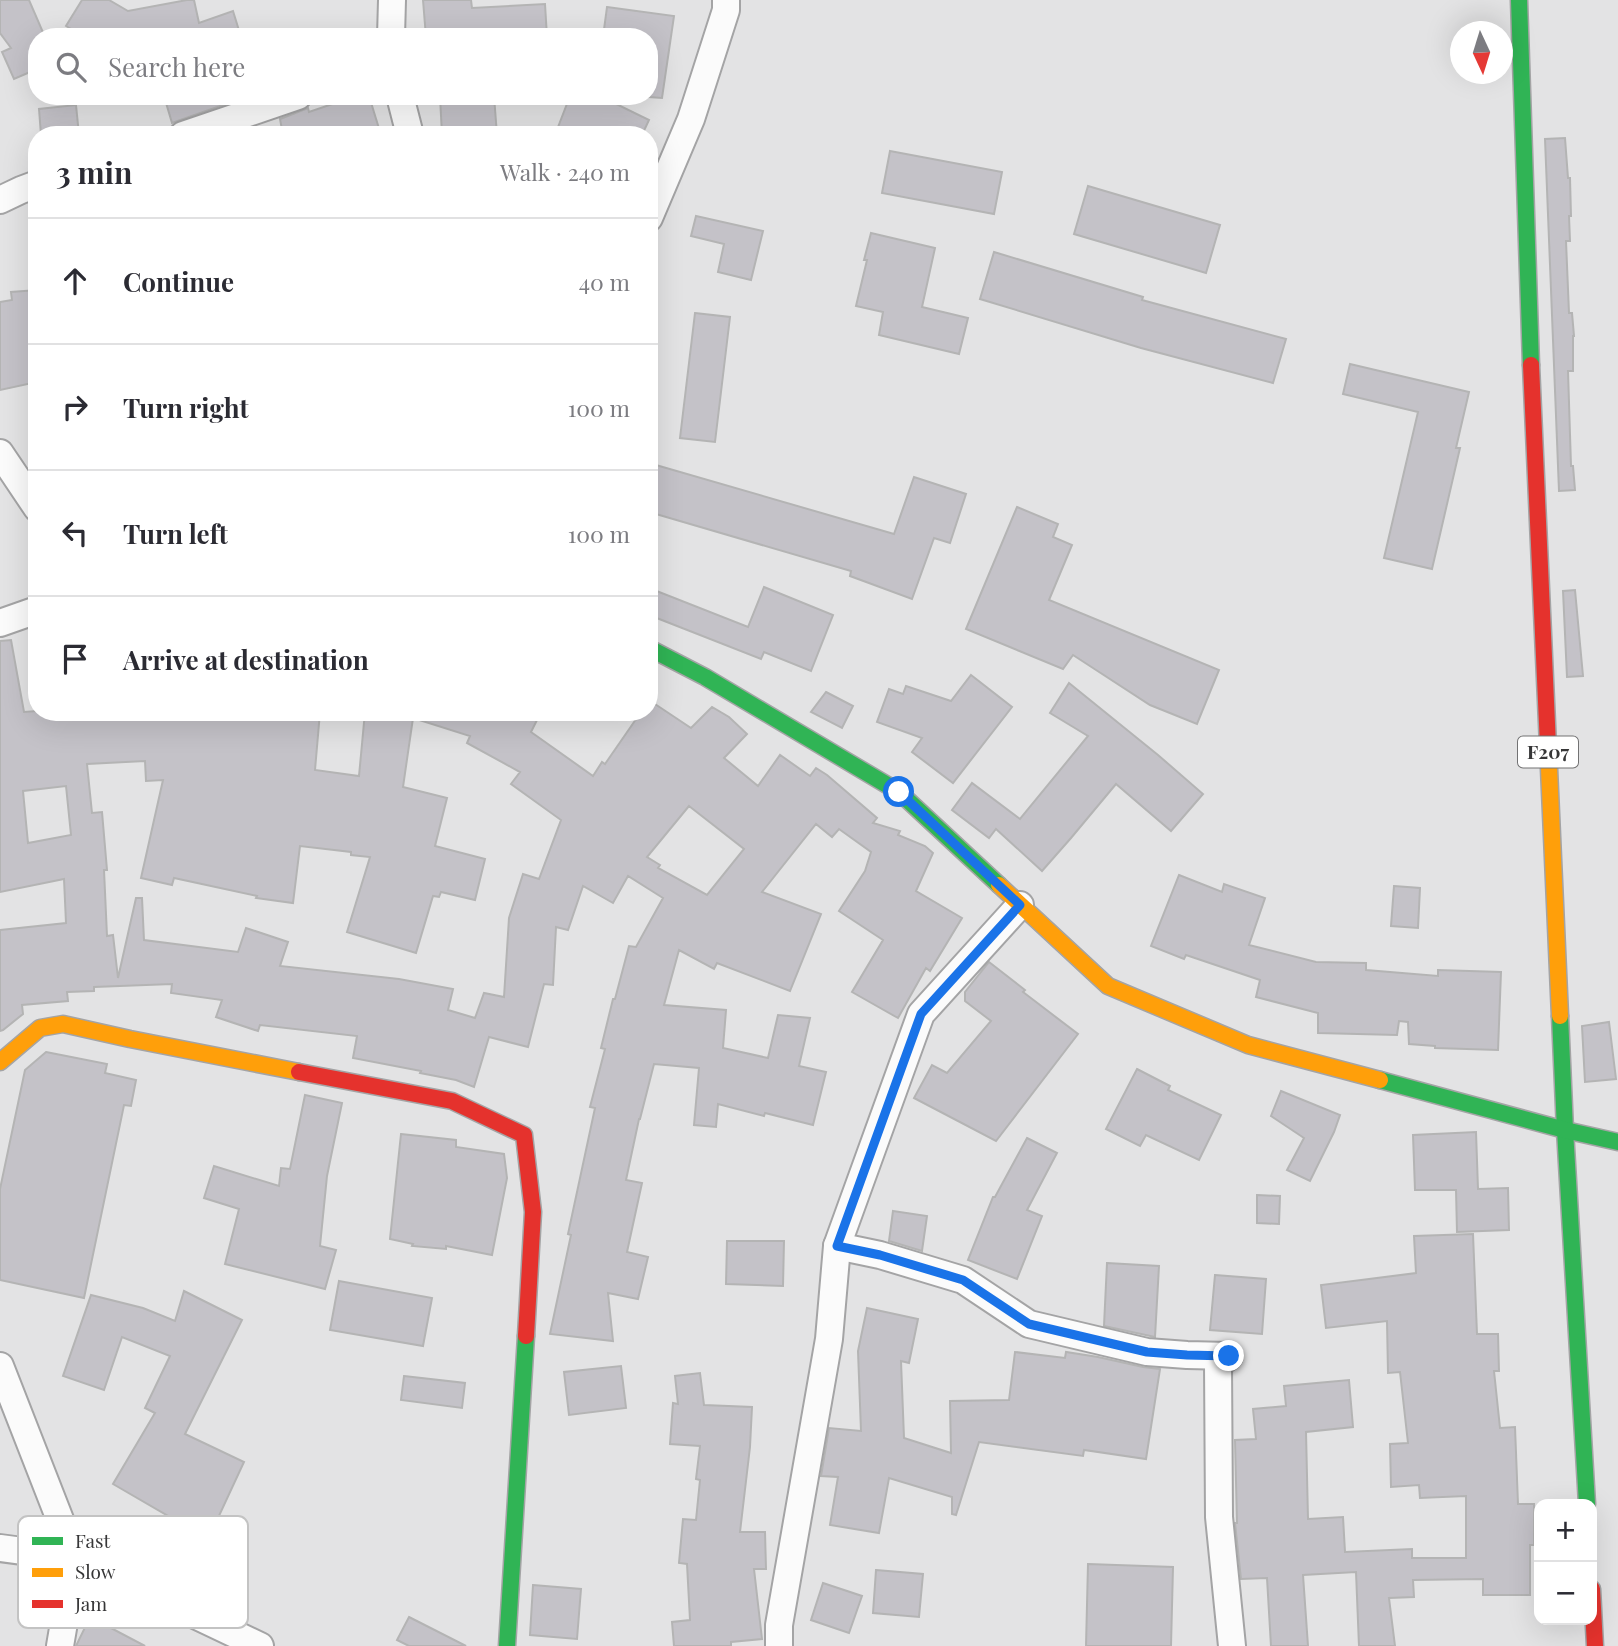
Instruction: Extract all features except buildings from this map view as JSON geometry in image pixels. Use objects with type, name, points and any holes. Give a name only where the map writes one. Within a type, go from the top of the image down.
[{"type":"street","points":[[391,0],[391,28]]},
{"type":"street","points":[[658,197],[691,119],[726,9],[726,0]]},
{"type":"street","name":"F207","points":[[1519,0],[1529,323],[1564,1130],[1587,1499]]},
{"type":"street","points":[[210,126],[271,105]]},
{"type":"street","points":[[402,105],[408,126]]},
{"type":"street","points":[[0,453],[28,495]]},
{"type":"street","points":[[0,623],[28,613]]},
{"type":"street","points":[[658,654],[705,677],[899,792],[1108,986],[1248,1045],[1618,1142]]},
{"type":"street","points":[[779,1646],[779,1625],[829,1339],[837,1246],[921,1014],[1020,905]]},
{"type":"street","points":[[0,1062],[40,1028],[64,1024],[452,1101],[524,1135],[533,1212],[508,1646]]},
{"type":"street","points":[[837,1246],[880,1255],[963,1280],[1029,1324],[1147,1352],[1229,1356],[1218,1364],[1219,1517],[1232,1646]]},
{"type":"street","points":[[0,1366],[59,1516]]},
{"type":"street","points":[[0,1548],[18,1550]]},
{"type":"street","points":[[1594,1625],[1595,1646]]},
{"type":"street","points":[[60,1646],[63,1628]]},
{"type":"street","points":[[222,1628],[260,1646]]},
{"type":"traffic: fast","points":[[1519,0],[1531,365]]},
{"type":"traffic: fast","points":[[658,653],[705,677],[899,792],[999,885]]},
{"type":"traffic: fast","points":[[1560,1016],[1587,1499]]},
{"type":"traffic: fast","points":[[1380,1080],[1618,1142]]},
{"type":"traffic: fast","points":[[507,1646],[526,1336]]},
{"type":"traffic: slow","points":[[1548,746],[1560,1016]]},
{"type":"traffic: slow","points":[[999,885],[1108,986],[1248,1045],[1380,1080]]},
{"type":"traffic: slow","points":[[0,1062],[40,1028],[63,1024],[299,1072]]},
{"type":"traffic: jam","points":[[1531,365],[1548,746]]},
{"type":"traffic: jam","points":[[299,1072],[452,1101],[524,1135],[533,1212],[526,1336]]},
{"type":"traffic: jam","points":[[1594,1625],[1595,1646]]},
{"type":"route","points":[[899,792],[1020,905],[921,1014],[837,1246],[880,1255],[963,1280],[1029,1324],[1147,1352],[1229,1356]]}]
